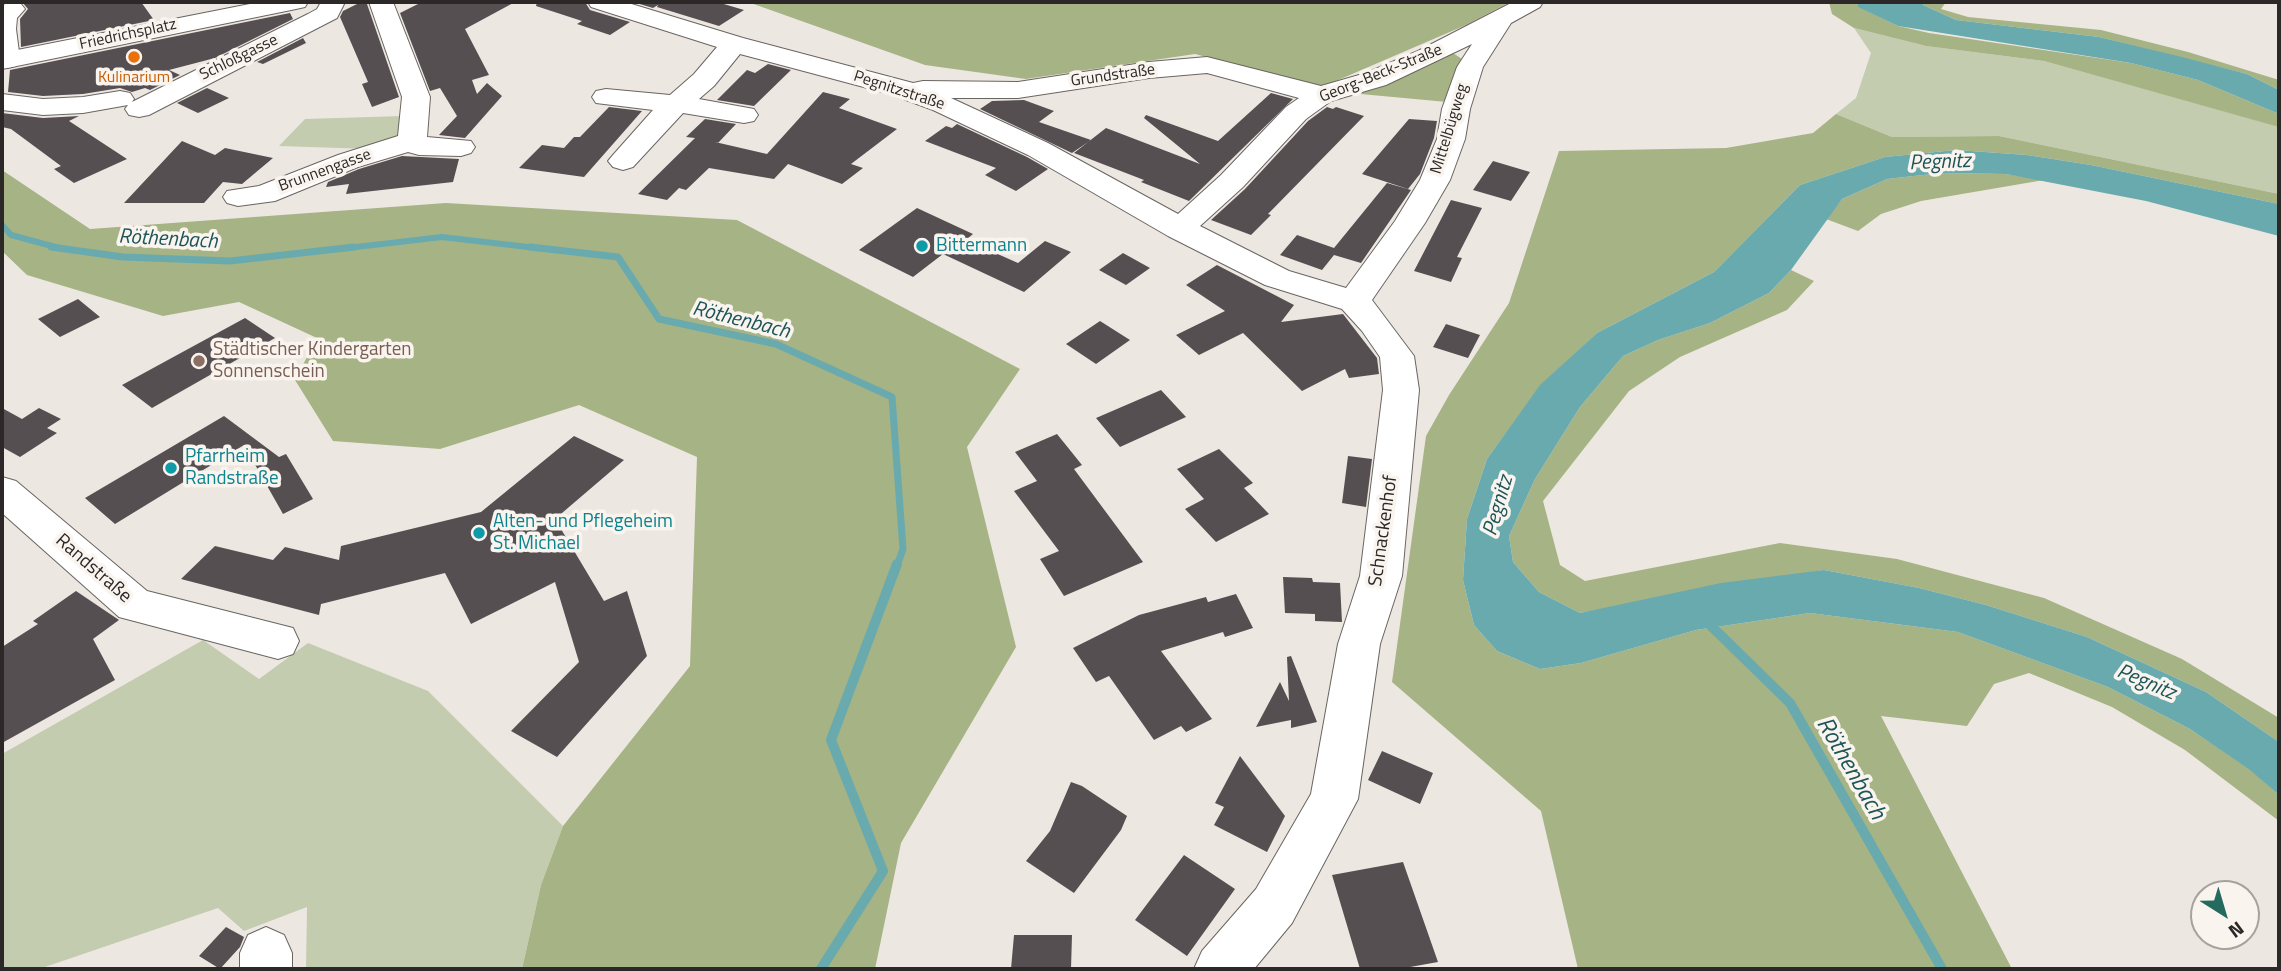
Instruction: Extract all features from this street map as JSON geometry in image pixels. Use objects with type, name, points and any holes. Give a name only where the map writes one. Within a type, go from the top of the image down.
[{"type":"street","name":"Friedrichsplatz","points":[[5,60],[253,6],[296,2]]},
{"type":"street","name":"Schloßgasse","points":[[2,102],[43,107],[129,104],[317,19],[328,13],[333,2]]},
{"type":"street","points":[[381,2],[416,97],[412,141],[419,146],[461,147]]},
{"type":"street","name":"Pegnitzstraße","points":[[600,2],[734,44],[900,88],[998,129],[1180,229]]},
{"type":"street","name":"Mittelbügweg","points":[[1354,301],[1409,223],[1435,180],[1451,139],[1456,109],[1470,67],[1501,19],[1531,2]]},
{"type":"street","points":[[5,60],[3,29],[5,17],[12,9]]},
{"type":"street","name":"Georg-Beck-Straße","points":[[1180,229],[1232,181],[1296,113],[1321,96],[1376,79],[1427,57],[1501,19]]},
{"type":"street","points":[[623,161],[660,118],[704,80],[734,44]]},
{"type":"street","name":"Grundstraße","points":[[900,88],[1018,90],[1149,70],[1207,65],[1321,96]]},
{"type":"street","points":[[606,97],[679,104],[744,115]]},
{"type":"street","name":"Brunnengasse","points":[[237,197],[264,194],[338,165],[412,141]]},
{"type":"street","points":[[1180,229],[1278,278],[1354,301]]},
{"type":"street","name":"Schnackenhof","points":[[1220,969],[1274,906],[1334,799],[1359,644],[1381,576],[1401,390],[1397,356],[1374,323],[1354,301]]},
{"type":"street","name":"Randstraße","points":[[10,509],[134,605],[278,641]]},
{"type":"green space","points":[[748,2],[1510,2],[1466,25],[1322,87],[1195,54],[1026,79],[925,65]]},
{"type":"green space","points":[[1829,2],[1858,2],[1859,7],[1898,26],[1929,33],[2131,63],[2198,80],[2279,114],[2279,127],[2044,61],[1926,46],[1854,28],[1832,14]]},
{"type":"green space","points":[[1925,2],[1946,2],[1941,9],[1968,17],[2101,30],[2188,52],[2279,80],[2279,90],[2247,74],[2099,37],[1956,20],[1923,5]]},
{"type":"green space","points":[[1854,28],[1926,46],[2044,61],[2274,125],[2279,127],[2279,194],[1999,136],[1892,137],[1836,114],[1856,98],[1871,53]]},
{"type":"green space","points":[[1453,53],[1471,65],[1458,103],[1339,92]]},
{"type":"green space","points":[[1836,114],[1892,137],[1999,136],[2279,194],[2279,204],[2091,165],[2027,155],[1956,150],[1885,157],[1800,185],[1714,272],[1597,333],[1540,386],[1487,459],[1467,519],[1463,580],[1474,625],[1497,651],[1540,669],[1581,663],[1696,630],[1810,613],[1958,632],[2108,687],[2190,729],[2251,770],[2279,795],[2279,821],[2185,750],[2112,707],[2029,673],[1994,684],[1967,726],[1881,716],[2012,969],[1578,969],[1541,811],[1392,682],[1426,436],[1449,395],[1509,303],[1559,151],[1726,148],[1813,133]]},
{"type":"green space","points":[[403,116],[402,136],[370,149],[279,146],[305,119]]},
{"type":"green space","points":[[2,170],[90,229],[446,203],[737,220],[1020,369],[967,447],[1016,647],[901,843],[875,969],[522,969],[541,885],[563,826],[690,666],[697,457],[579,405],[440,449],[333,441],[295,380],[317,338],[239,302],[163,316],[27,275],[2,251]]},
{"type":"green space","points":[[1941,173],[2006,174],[2044,180],[1921,201],[1881,214],[1858,231],[1826,219],[1842,199],[1887,179]]},
{"type":"green space","points":[[1791,270],[1814,281],[1787,310],[1680,357],[1629,391],[1543,501],[1560,565],[1585,581],[1780,543],[1897,559],[2044,598],[2182,659],[2279,718],[2279,742],[2206,692],[2087,637],[1986,605],[1919,588],[1824,570],[1580,613],[1539,592],[1513,562],[1509,536],[1535,479],[1580,407],[1623,356],[1658,340],[1710,323],[1769,293]]},
{"type":"green space","points":[[203,640],[259,679],[308,643],[428,691],[563,826],[541,885],[522,969],[306,969],[307,907],[244,931],[218,908],[39,969],[2,969],[2,754]]},
{"type":"water","points":[[1858,2],[1925,2],[1923,5],[1956,20],[2099,37],[2247,74],[2279,90],[2279,114],[2198,80],[2131,63],[1898,26],[1858,7]]},
{"type":"water","name":"Pegnitz","points":[[1956,150],[2027,155],[2091,165],[2279,204],[2279,236],[2146,201],[2006,174],[1941,173],[1887,179],[1842,199],[1791,270],[1769,293],[1710,323],[1658,340],[1623,356],[1580,407],[1535,479],[1509,536],[1513,562],[1539,592],[1580,613],[1721,583],[1824,570],[1919,588],[1986,605],[2087,637],[2206,692],[2279,742],[2279,795],[2250,770],[2190,729],[2108,687],[1958,632],[1810,613],[1696,630],[1581,663],[1540,669],[1497,651],[1474,625],[1463,580],[1467,519],[1487,459],[1540,385],[1597,333],[1714,272],[1800,185],[1885,157]]},
{"type":"building","points":[[22,2],[141,2],[154,20],[21,47],[20,19],[28,9]]},
{"type":"building","points":[[361,2],[367,4],[399,97],[372,107],[362,84],[368,82],[340,17],[343,11]]},
{"type":"building","points":[[422,2],[515,2],[465,29],[489,75],[472,80],[477,94],[487,83],[502,96],[465,138],[439,135],[457,116],[440,88],[430,91],[400,13]]},
{"type":"building","points":[[537,2],[585,2],[590,10],[630,22],[610,35],[577,24],[582,21],[536,6]]},
{"type":"building","points":[[633,2],[717,2],[744,10],[719,26],[657,7],[658,5],[653,8]]},
{"type":"building","points":[[290,13],[293,19],[215,58],[169,70],[180,75],[150,90],[145,88],[132,92],[120,88],[83,94],[43,96],[8,92],[10,70]]},
{"type":"building","points":[[303,38],[306,43],[263,64],[257,62]]},
{"type":"building","points":[[768,64],[791,70],[754,106],[717,100],[747,70],[755,73]]},
{"type":"building","points":[[207,88],[229,98],[198,113],[177,103]]},
{"type":"building","points":[[823,92],[850,99],[839,108],[897,129],[851,164],[863,168],[842,184],[788,164],[774,179],[709,168],[686,190],[679,188],[667,200],[638,194],[695,138],[686,137],[705,119],[736,124],[718,143],[767,154]]},
{"type":"building","points":[[1271,93],[1293,99],[1189,201],[1074,153],[1106,128],[1200,164],[1144,118],[1146,115],[1218,141]]},
{"type":"building","points":[[1024,100],[1054,111],[1039,122],[1091,140],[1072,153],[980,109],[992,101]]},
{"type":"building","points":[[609,107],[642,111],[584,177],[519,168],[542,145],[564,148],[574,137],[580,137]]},
{"type":"building","points":[[1327,107],[1336,107],[1364,116],[1268,214],[1271,215],[1251,235],[1211,220],[1245,189],[1308,121]]},
{"type":"building","points":[[2,113],[43,118],[79,116],[69,121],[127,159],[74,183],[54,169],[61,166],[11,129],[2,127]]},
{"type":"building","points":[[1409,119],[1437,121],[1434,138],[1420,174],[1408,189],[1362,174]]},
{"type":"building","points":[[957,124],[1048,169],[1016,191],[985,175],[996,168],[925,141],[946,126],[952,128]]},
{"type":"building","points":[[182,141],[215,155],[225,148],[273,158],[242,184],[223,182],[204,203],[124,203]]},
{"type":"building","points":[[402,156],[459,159],[453,182],[346,194],[349,184],[326,187],[328,182],[359,169]]},
{"type":"building","points":[[1493,161],[1530,172],[1511,201],[1473,190]]},
{"type":"building","points":[[1387,183],[1411,190],[1361,263],[1334,255],[1322,270],[1280,255],[1297,235],[1334,248]]},
{"type":"building","points":[[1451,200],[1482,208],[1457,257],[1462,258],[1451,282],[1414,271]]},
{"type":"building","name":"Bittermann","points":[[917,208],[973,234],[966,240],[1018,263],[1045,241],[1071,252],[1024,292],[943,254],[913,277],[859,250]]},
{"type":"building","points":[[1123,253],[1150,268],[1126,285],[1099,270]]},
{"type":"building","points":[[1217,265],[1294,305],[1281,322],[1343,314],[1377,358],[1379,374],[1349,378],[1345,369],[1302,391],[1243,333],[1199,355],[1176,335],[1225,311],[1186,285]]},
{"type":"building","points":[[78,299],[100,317],[60,337],[38,319]]},
{"type":"building","name":"Städtischer Kindergarten Sonnenschein","points":[[245,318],[275,338],[152,408],[122,385]]},
{"type":"building","points":[[1100,321],[1130,340],[1096,364],[1066,344]]},
{"type":"building","points":[[1446,324],[1480,335],[1468,358],[1433,347]]},
{"type":"building","points":[[1161,390],[1186,417],[1120,447],[1096,418]]},
{"type":"building","points":[[2,408],[22,419],[39,408],[61,419],[47,428],[57,433],[20,457],[2,447]]},
{"type":"building","name":"Pfarrheim Randstraße","points":[[224,416],[279,457],[286,454],[313,499],[283,514],[244,445],[115,524],[85,498]]},
{"type":"building","points":[[1057,434],[1082,465],[1074,469],[1143,562],[1064,596],[1040,559],[1059,551],[1014,491],[1037,481],[1015,452]]},
{"type":"building","points":[[574,436],[624,460],[555,519],[604,601],[627,591],[647,656],[557,757],[511,731],[579,662],[555,582],[471,624],[445,573],[321,604],[319,615],[181,579],[215,546],[273,560],[285,547],[339,560],[341,546],[481,512]]},
{"type":"building","points":[[1219,449],[1253,483],[1244,488],[1269,514],[1216,542],[1185,509],[1204,499],[1177,469]]},
{"type":"building","points":[[1348,456],[1372,459],[1366,507],[1342,503]]},
{"type":"building","points":[[1283,577],[1340,583],[1342,622],[1315,621],[1315,614],[1285,613]]},
{"type":"building","points":[[76,591],[119,620],[93,639],[115,680],[2,743],[2,647],[38,624],[33,621]]},
{"type":"building","points":[[1236,594],[1253,628],[1225,637],[1223,632],[1161,651],[1212,719],[1186,732],[1181,726],[1154,740],[1109,676],[1096,682],[1073,648],[1139,615],[1206,597],[1208,602]]},
{"type":"building","points":[[1291,656],[1317,722],[1291,728],[1291,720],[1256,727],[1280,682],[1289,701],[1287,657]]},
{"type":"building","points":[[1382,751],[1433,773],[1420,804],[1368,780]]},
{"type":"building","points":[[1240,756],[1285,816],[1267,852],[1214,825],[1224,807],[1215,803]]},
{"type":"building","points":[[1071,782],[1082,786],[1127,816],[1121,830],[1074,893],[1026,861],[1050,831]]},
{"type":"building","points":[[1184,855],[1235,889],[1187,956],[1135,920]]},
{"type":"building","points":[[1403,862],[1438,962],[1399,969],[1360,969],[1332,875]]},
{"type":"building","points":[[226,927],[244,937],[240,947],[220,969],[199,956]]},
{"type":"building","points":[[1014,935],[1072,935],[1071,969],[1011,969]]},
{"type":"waterway","name":"Röthenbach","points":[[2,225],[11,235],[60,248]]},
{"type":"waterway","name":"Röthenbach","points":[[339,249],[442,237],[545,249]]},
{"type":"waterway","name":"Röthenbach","points":[[51,247],[60,248]]},
{"type":"waterway","name":"Röthenbach","points":[[60,248],[123,257],[230,261],[354,247]]},
{"type":"waterway","name":"Röthenbach","points":[[530,247],[618,257],[659,319],[776,344],[892,397],[903,549],[897,566]]},
{"type":"waterway","name":"Röthenbach","points":[[821,969],[883,871],[831,740],[897,564]]},
{"type":"waterway","name":"Röthenbach","points":[[1706,621],[1790,703],[1942,969]]},
{"type":"place","name":"Kulinarium","points":[[134,57]]},
{"type":"place","name":"Bittermann","points":[[922,246]]},
{"type":"place","name":"Städtischer Kindergarten Sonnenschein","points":[[199,361]]},
{"type":"place","name":"Pfarrheim Randstraße","points":[[171,468]]},
{"type":"place","name":"Alten- und Pflegeheim St. Michael","points":[[479,533]]}]
